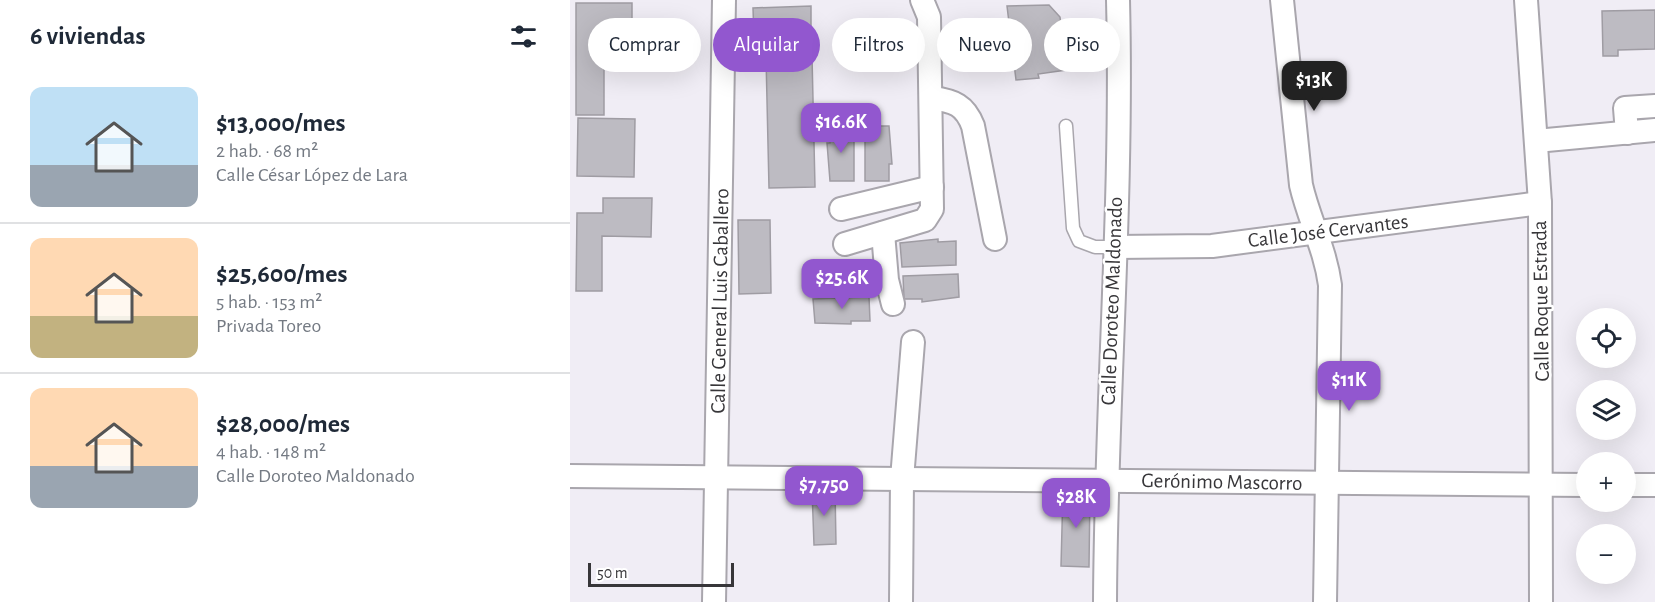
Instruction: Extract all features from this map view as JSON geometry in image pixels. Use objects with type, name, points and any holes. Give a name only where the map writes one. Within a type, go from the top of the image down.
[{"type":"street","name":"Calle General Luis Caballero","points":[[714,602],[724,0]]},
{"type":"street","points":[[845,244],[930,216],[932,98],[929,17],[922,0]]},
{"type":"street","name":"Calle Doroteo Maldonado","points":[[1105,602],[1106,480],[1115,247],[1118,0]]},
{"type":"street","points":[[1282,0],[1301,185],[1326,256],[1330,285],[1325,602]]},
{"type":"street","name":"Calle Roque Estrada","points":[[1526,0],[1540,203],[1543,484],[1541,602]]},
{"type":"street","points":[[932,98],[952,101],[967,111],[973,126],[995,239]]},
{"type":"street","points":[[1628,133],[1625,108],[1655,106]]},
{"type":"street","points":[[1536,141],[1655,130]]},
{"type":"street","points":[[841,209],[932,187]]},
{"type":"street","name":"Calle José Cervantes","points":[[1115,247],[1212,246],[1540,203]]},
{"type":"street","points":[[883,233],[887,280],[893,304]]},
{"type":"street","points":[[901,602],[902,479],[913,342]]},
{"type":"street","name":"Gerónimo Mascorro","points":[[570,476],[1576,485]]},
{"type":"street","points":[[1636,485],[1655,485]]},
{"type":"lane","points":[[1066,126],[1072,228],[1079,241],[1095,247],[1115,247]]},
{"type":"building","points":[[576,3],[632,3],[632,18],[588,18],[588,72],[604,72],[604,115],[576,115]]},
{"type":"building","points":[[1049,5],[1060,17],[1044,18],[1044,72],[1052,72],[1038,74],[1039,78],[1016,80],[1015,72],[1032,72],[1032,18],[1008,18],[1007,6]]},
{"type":"building","points":[[811,6],[811,18],[753,18],[753,8]]},
{"type":"building","points":[[1655,10],[1655,49],[1618,50],[1618,56],[1603,56],[1602,11]]},
{"type":"building","points":[[766,72],[812,72],[815,187],[769,188]]},
{"type":"building","points":[[578,118],[635,119],[634,177],[577,176]]},
{"type":"building","points":[[830,126],[854,126],[854,181],[830,181],[827,143],[830,143]]},
{"type":"building","points":[[865,126],[889,126],[892,164],[889,164],[889,181],[865,181]]},
{"type":"building","points":[[603,198],[652,198],[651,237],[602,236],[602,291],[576,291],[577,213],[603,213]]},
{"type":"building","points":[[738,220],[770,220],[771,293],[739,294]]},
{"type":"building","points":[[938,239],[938,242],[956,241],[956,265],[902,267],[900,243]]},
{"type":"building","points":[[849,260],[850,263],[867,262],[868,285],[813,288],[812,265]]},
{"type":"building","points":[[958,274],[959,297],[922,302],[922,299],[904,299],[903,276]]},
{"type":"building","points":[[869,297],[870,321],[851,321],[851,324],[815,323],[813,299]]},
{"type":"building","points":[[812,489],[835,489],[836,544],[814,545]]},
{"type":"building","points":[[1063,490],[1090,491],[1089,567],[1061,566]]}]
